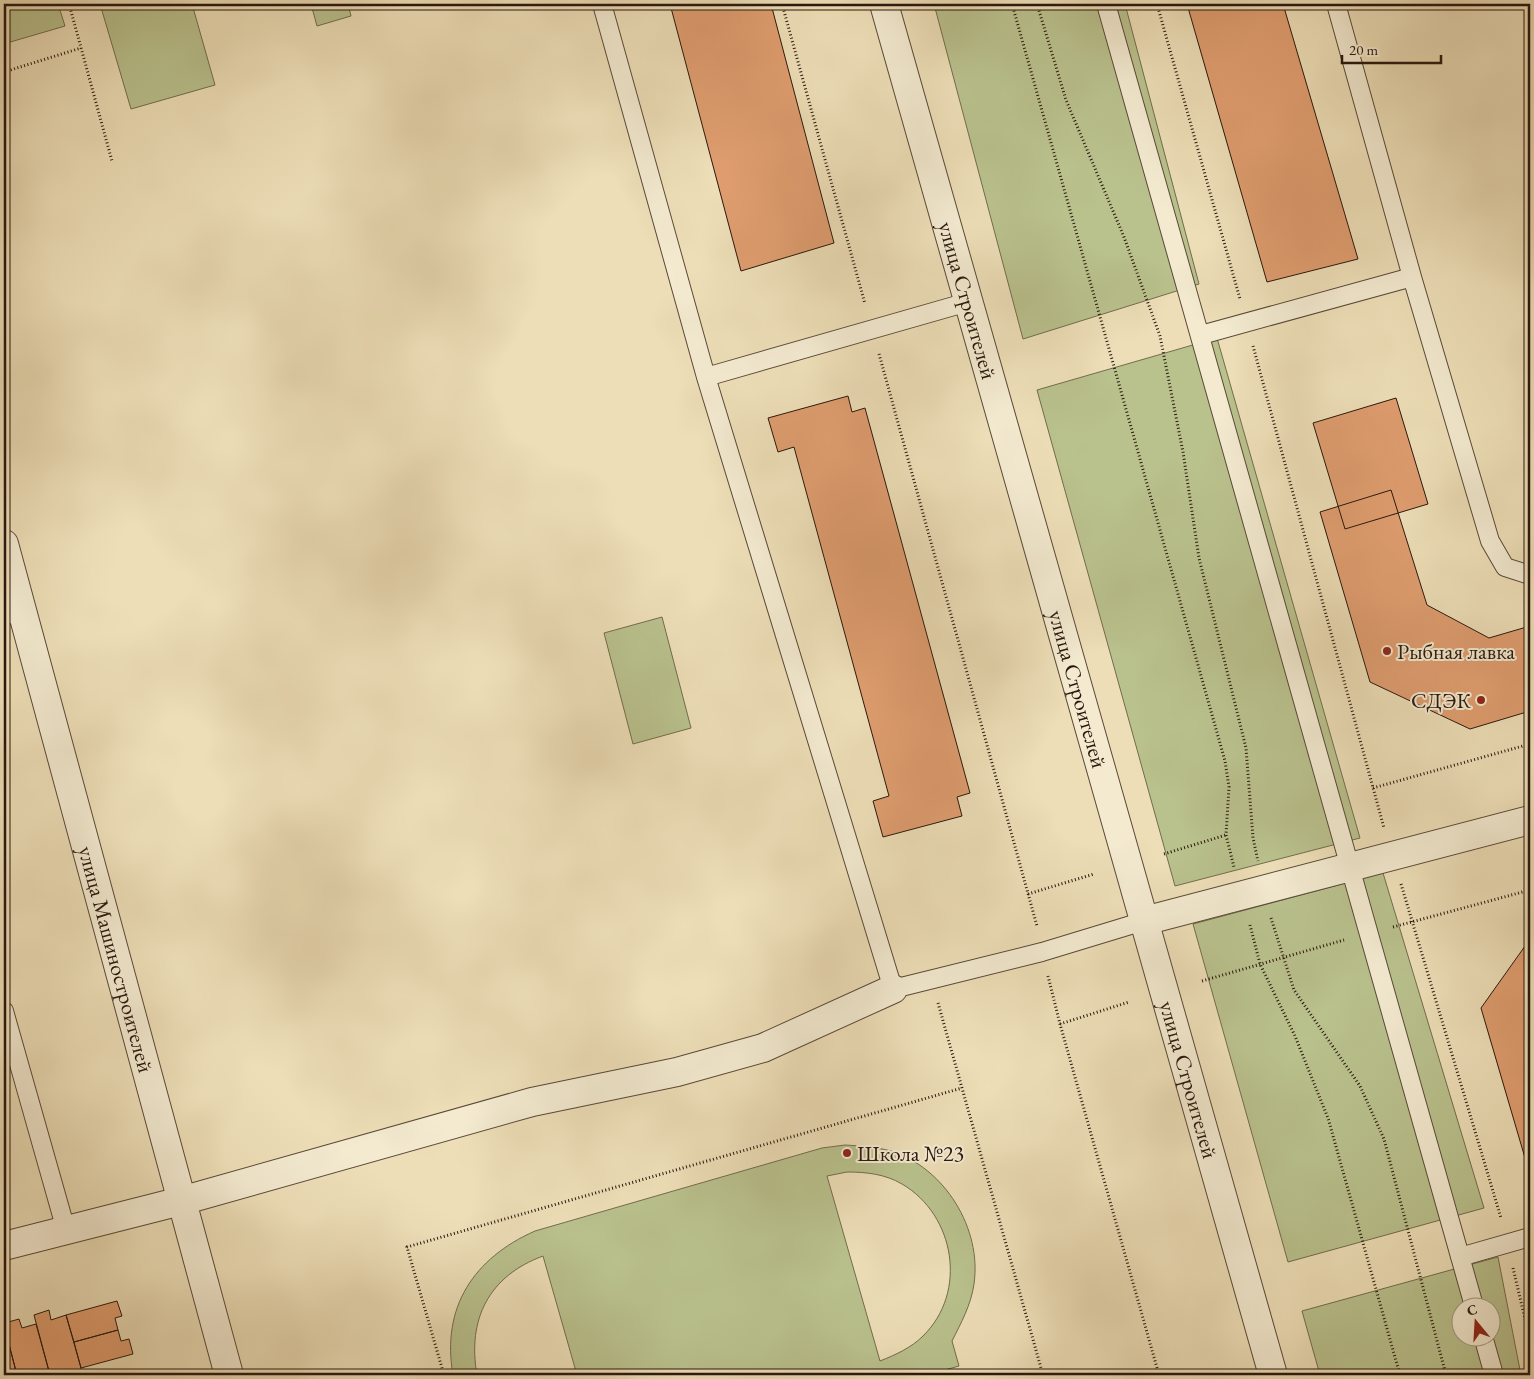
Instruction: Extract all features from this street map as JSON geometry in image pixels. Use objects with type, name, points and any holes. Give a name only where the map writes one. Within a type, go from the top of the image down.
[{"type":"street","name":"улица Строителей","points":[[884,4],[1273,1375]]},
{"type":"street","name":"улица Машиностроителей","points":[[4,544],[13,613],[229,1375]]},
{"type":"street","points":[[1144,922],[1530,820]]},
{"type":"street","points":[[4,1246],[181,1201],[532,1102],[677,1072],[763,1048],[893,989]]},
{"type":"lane","points":[[602,4],[706,377],[893,989],[1042,952],[1144,922]]},
{"type":"lane","points":[[1106,4],[1352,868],[1471,1296]]},
{"type":"lane","points":[[1336,4],[1412,277],[1490,541],[1505,566],[1530,575]]},
{"type":"lane","points":[[1201,335],[1412,277]]},
{"type":"lane","points":[[706,377],[968,302]]},
{"type":"lane","points":[[4,1011],[66,1230]]},
{"type":"lane","points":[[1460,1257],[1530,1237]]},
{"type":"lane","points":[[1486,1346],[1494,1375]]},
{"type":"path","points":[[69,4],[112,161]]},
{"type":"path","points":[[782,4],[1028,894],[1060,1024],[1159,1375]]},
{"type":"path","points":[[1012,4],[1225,761],[1229,787],[1226,835],[1235,871]]},
{"type":"path","points":[[1037,4],[1066,100],[1124,237],[1160,336],[1183,452],[1199,558],[1246,748],[1253,838],[1272,923],[1294,990],[1360,1086],[1384,1139],[1446,1375]]},
{"type":"path","points":[[1157,4],[1386,834]]},
{"type":"path","points":[[4,72],[81,48]]},
{"type":"path","points":[[1373,788],[1530,744]]},
{"type":"path","points":[[1164,854],[1226,835]]},
{"type":"path","points":[[1028,894],[1094,874]]},
{"type":"path","points":[[1399,876],[1507,1243],[1530,1340]]},
{"type":"path","points":[[1248,917],[1260,964],[1295,1036],[1328,1118],[1400,1375]]},
{"type":"path","points":[[1202,981],[1260,964]]},
{"type":"path","points":[[931,979],[1043,1375]]},
{"type":"path","points":[[1060,1024],[1129,1002]]},
{"type":"path","points":[[444,1375],[407,1247],[962,1088]]},
{"type":"green space","points":[[4,4],[58,4],[65,26],[7,43],[4,33]]},
{"type":"green space","points":[[100,4],[192,4],[215,85],[131,109]]},
{"type":"green space","points":[[311,4],[348,4],[351,16],[317,26]]},
{"type":"green space","points":[[934,4],[1125,4],[1199,284],[1023,339]]},
{"type":"green space","points":[[1217,338],[1360,838],[1175,886],[1037,390]]},
{"type":"green space","points":[[662,617],[691,728],[633,744],[604,633]]},
{"type":"green space","points":[[1383,873],[1484,1208],[1288,1262],[1193,924]]},
{"type":"green space","points":[[845,1145],[891,1151],[910,1159],[928,1171],[956,1203],[972,1242],[975,1263],[971,1299],[952,1341],[959,1366],[927,1375],[577,1375],[543,1256],[508,1275],[486,1302],[479,1318],[476,1336],[477,1375],[453,1375],[452,1328],[458,1307],[467,1288],[479,1270],[513,1242],[535,1231],[822,1148]],"holes":[[[847,1172],[868,1173],[889,1178],[902,1184],[920,1198],[934,1215],[944,1234],[949,1255],[950,1277],[946,1298],[937,1318],[923,1336],[913,1344],[897,1354],[880,1361],[827,1176]]]},
{"type":"green space","points":[[1498,1257],[1521,1375],[1320,1375],[1302,1311]]},
{"type":"building","points":[[670,4],[771,4],[834,243],[741,271]]},
{"type":"building","points":[[1187,4],[1283,4],[1358,259],[1267,282]]},
{"type":"building","points":[[848,396],[852,412],[865,408],[970,793],[957,797],[962,816],[883,837],[873,801],[889,796],[794,447],[778,452],[768,418]]},
{"type":"building","points":[[1396,398],[1428,504],[1345,529],[1313,423]]},
{"type":"building","points":[[1391,490],[1427,605],[1489,638],[1530,626],[1530,711],[1470,729],[1370,682],[1320,512]]},
{"type":"building","points":[[1530,939],[1530,1175],[1481,1008]]},
{"type":"building","points":[[117,1301],[122,1316],[115,1318],[118,1330],[74,1342],[66,1315]]},
{"type":"building","points":[[49,1310],[51,1320],[66,1315],[83,1375],[66,1375],[65,1373],[50,1375],[34,1315]]},
{"type":"building","points":[[19,1319],[22,1328],[36,1324],[50,1375],[17,1375],[5,1323]]},
{"type":"building","points":[[118,1330],[121,1341],[129,1339],[133,1354],[81,1368],[74,1342]]},
{"type":"building","points":[[4,1333],[6,1333],[17,1375],[4,1375]]},
{"type":"place","name":"Рыбная лавка","points":[[1387,651]]},
{"type":"place","name":"СДЭК","points":[[1481,700]]},
{"type":"place","name":"Школа №23","points":[[847,1153]]}]
